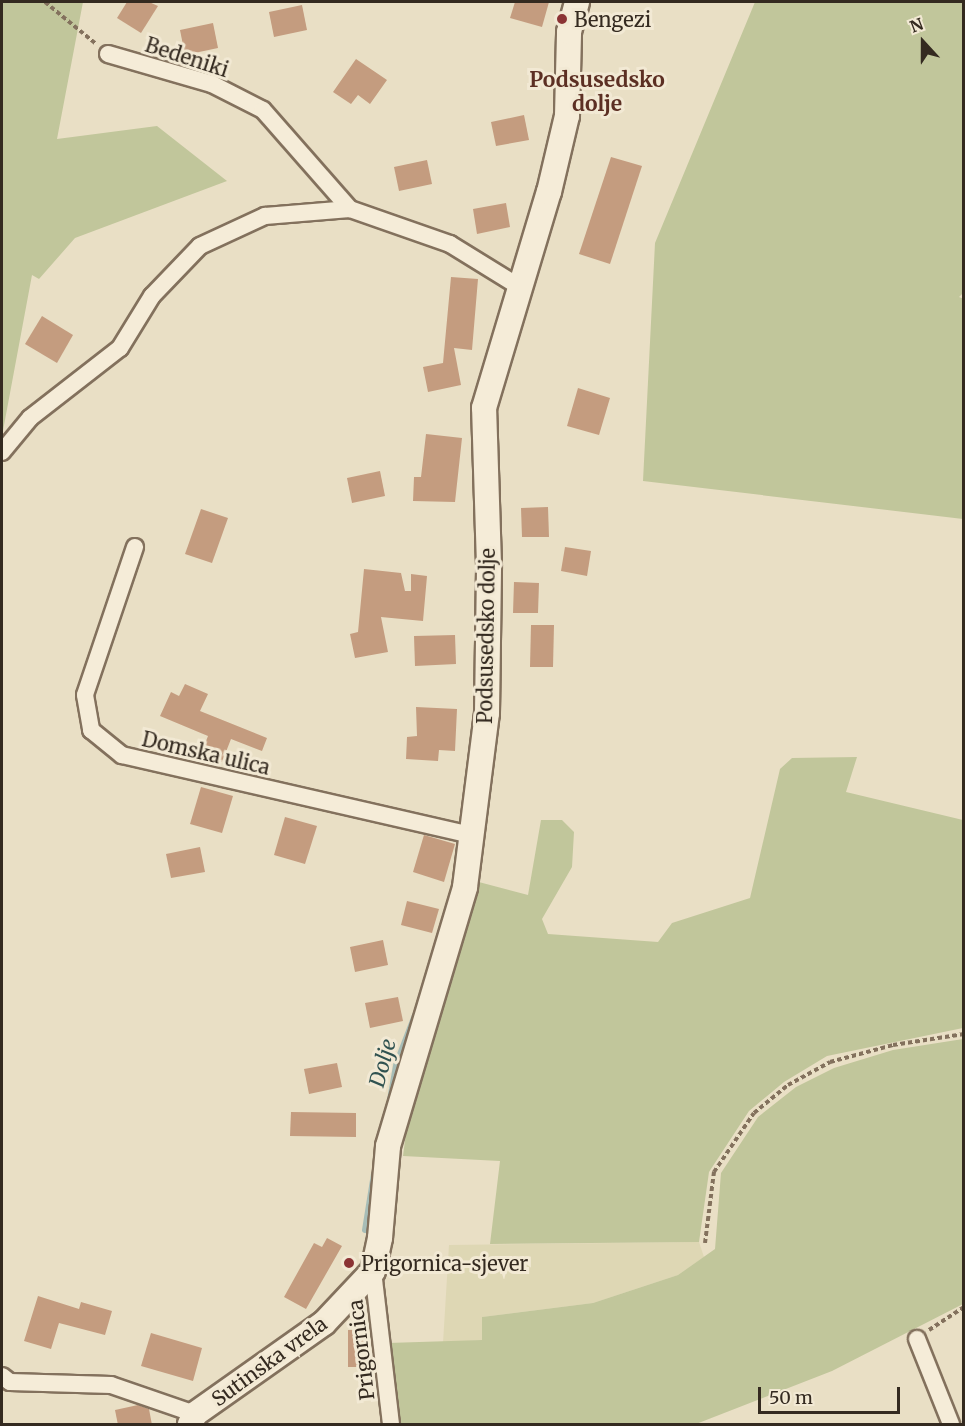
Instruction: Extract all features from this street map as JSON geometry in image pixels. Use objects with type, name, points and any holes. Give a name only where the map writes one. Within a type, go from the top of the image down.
[{"type":"street","name":"Podsusedsko dolje","points":[[373,1270],[380,1238],[388,1146],[465,887],[487,713],[489,565],[484,408],[518,286],[549,192],[567,116],[569,32],[577,2]]},
{"type":"street","name":"Bedeniki","points":[[108,54],[212,84],[264,110],[350,209]]},
{"type":"street","points":[[2,452],[30,417],[120,348],[152,296],[200,246],[265,216],[350,209],[450,244],[518,286]]},
{"type":"street","name":"Domska ulica","points":[[135,547],[85,695],[91,730],[122,755],[472,835]]},
{"type":"street","name":"Sutinska vrela","points":[[192,1419],[324,1323],[373,1270]]},
{"type":"street","name":"Prigornica","points":[[373,1270],[391,1425]]},
{"type":"street","points":[[917,1339],[951,1425]]},
{"type":"street","points":[[2,1376],[10,1382],[111,1385],[192,1419]]},
{"type":"path","points":[[45,2],[108,54]]},
{"type":"path","points":[[705,1242],[714,1172],[754,1113],[788,1085],[830,1062],[893,1045],[963,1034]]},
{"type":"path","points":[[917,1339],[963,1307]]},
{"type":"shaded area","points":[[699,1242],[704,1257],[678,1275],[593,1303],[482,1317],[482,1340],[443,1343],[449,1245]]},
{"type":"green space","points":[[2,2],[83,2],[57,139],[157,126],[227,181],[75,238],[39,279],[32,275],[2,436]]},
{"type":"green space","points":[[755,2],[963,2],[964,292],[959,297],[964,299],[963,519],[643,481],[655,243]]},
{"type":"green space","points":[[857,757],[846,792],[963,820],[963,1028],[827,1056],[784,1082],[749,1111],[709,1172],[699,1242],[490,1244],[500,1161],[403,1156],[412,1086],[461,944],[475,881],[528,895],[541,820],[562,820],[574,832],[572,867],[542,919],[548,934],[658,942],[672,923],[750,898],[780,769],[792,758]]},
{"type":"green space","points":[[963,1039],[963,1304],[832,1371],[696,1424],[395,1424],[388,1343],[482,1340],[482,1317],[593,1303],[678,1275],[715,1249],[721,1173],[758,1117],[796,1087],[834,1068],[893,1050]]},
{"type":"building","points":[[127,2],[149,2],[158,6],[141,33],[117,18]]},
{"type":"building","points":[[515,2],[549,2],[542,27],[510,18]]},
{"type":"building","points":[[302,5],[307,30],[274,37],[269,12]]},
{"type":"building","points":[[213,23],[218,48],[185,55],[180,30]]},
{"type":"building","points":[[356,59],[387,80],[370,104],[358,95],[351,104],[333,92]]},
{"type":"building","points":[[524,115],[529,140],[496,146],[491,122]]},
{"type":"building","points":[[611,157],[642,166],[610,264],[579,254]]},
{"type":"building","points":[[427,160],[432,184],[399,191],[394,167]]},
{"type":"building","points":[[506,203],[510,227],[477,234],[473,209]]},
{"type":"building","points":[[451,277],[478,279],[472,350],[454,348],[461,385],[428,392],[423,367],[443,363]]},
{"type":"building","points":[[42,316],[73,335],[57,363],[25,344]]},
{"type":"building","points":[[578,388],[610,398],[599,435],[567,426]]},
{"type":"building","points":[[426,434],[462,438],[455,502],[413,501],[414,477],[421,477]]},
{"type":"building","points":[[380,471],[385,496],[352,503],[347,478]]},
{"type":"building","points":[[548,507],[549,537],[522,537],[521,508]]},
{"type":"building","points":[[201,509],[228,518],[212,563],[185,554]]},
{"type":"building","points":[[565,547],[591,551],[587,576],[561,571]]},
{"type":"building","points":[[364,569],[401,573],[405,591],[411,591],[411,574],[427,576],[423,621],[381,617],[388,652],[355,658],[350,634],[358,632]]},
{"type":"building","points":[[514,582],[539,583],[538,613],[513,613]]},
{"type":"building","points":[[531,625],[554,625],[553,667],[530,667]]},
{"type":"building","points":[[455,635],[456,664],[415,666],[414,636]]},
{"type":"building","points":[[185,684],[208,694],[200,711],[267,738],[262,751],[231,739],[222,762],[201,754],[208,736],[160,716],[171,692],[179,696]]},
{"type":"building","points":[[416,707],[457,709],[455,751],[439,750],[438,761],[406,759],[407,737],[417,736]]},
{"type":"building","points":[[201,787],[233,796],[222,833],[190,824]]},
{"type":"building","points":[[285,817],[317,826],[305,864],[274,855]]},
{"type":"building","points":[[424,835],[455,844],[444,882],[413,872]]},
{"type":"building","points":[[200,847],[205,872],[171,878],[166,854]]},
{"type":"building","points":[[407,901],[439,909],[432,933],[401,925]]},
{"type":"building","points":[[383,940],[388,965],[355,972],[350,947]]},
{"type":"building","points":[[398,997],[403,1021],[370,1028],[365,1003]]},
{"type":"building","points":[[337,1063],[342,1087],[309,1094],[304,1069]]},
{"type":"building","points":[[291,1112],[356,1113],[356,1137],[290,1136]]},
{"type":"building","points":[[327,1238],[342,1246],[306,1309],[284,1297],[314,1243],[322,1247]]},
{"type":"building","points":[[38,1296],[79,1309],[81,1302],[112,1311],[105,1335],[59,1323],[51,1349],[24,1341]]},
{"type":"building","points":[[348,1330],[368,1330],[367,1367],[348,1367]]},
{"type":"building","points":[[151,1333],[202,1348],[193,1381],[141,1366]]},
{"type":"building","points":[[138,1405],[149,1409],[152,1425],[118,1425],[115,1410]]},
{"type":"waterway","name":"Dolje","points":[[390,1100],[397,1062],[415,1015]]},
{"type":"waterway","name":"Dolje","points":[[365,1230],[374,1174]]},
{"type":"place","name":"Bengezi","points":[[562,19]]},
{"type":"place","name":"Prigornica-sjever","points":[[349,1263]]},
{"type":"district","name":"Podsusedsko dolje","points":[[597,92]]}]
